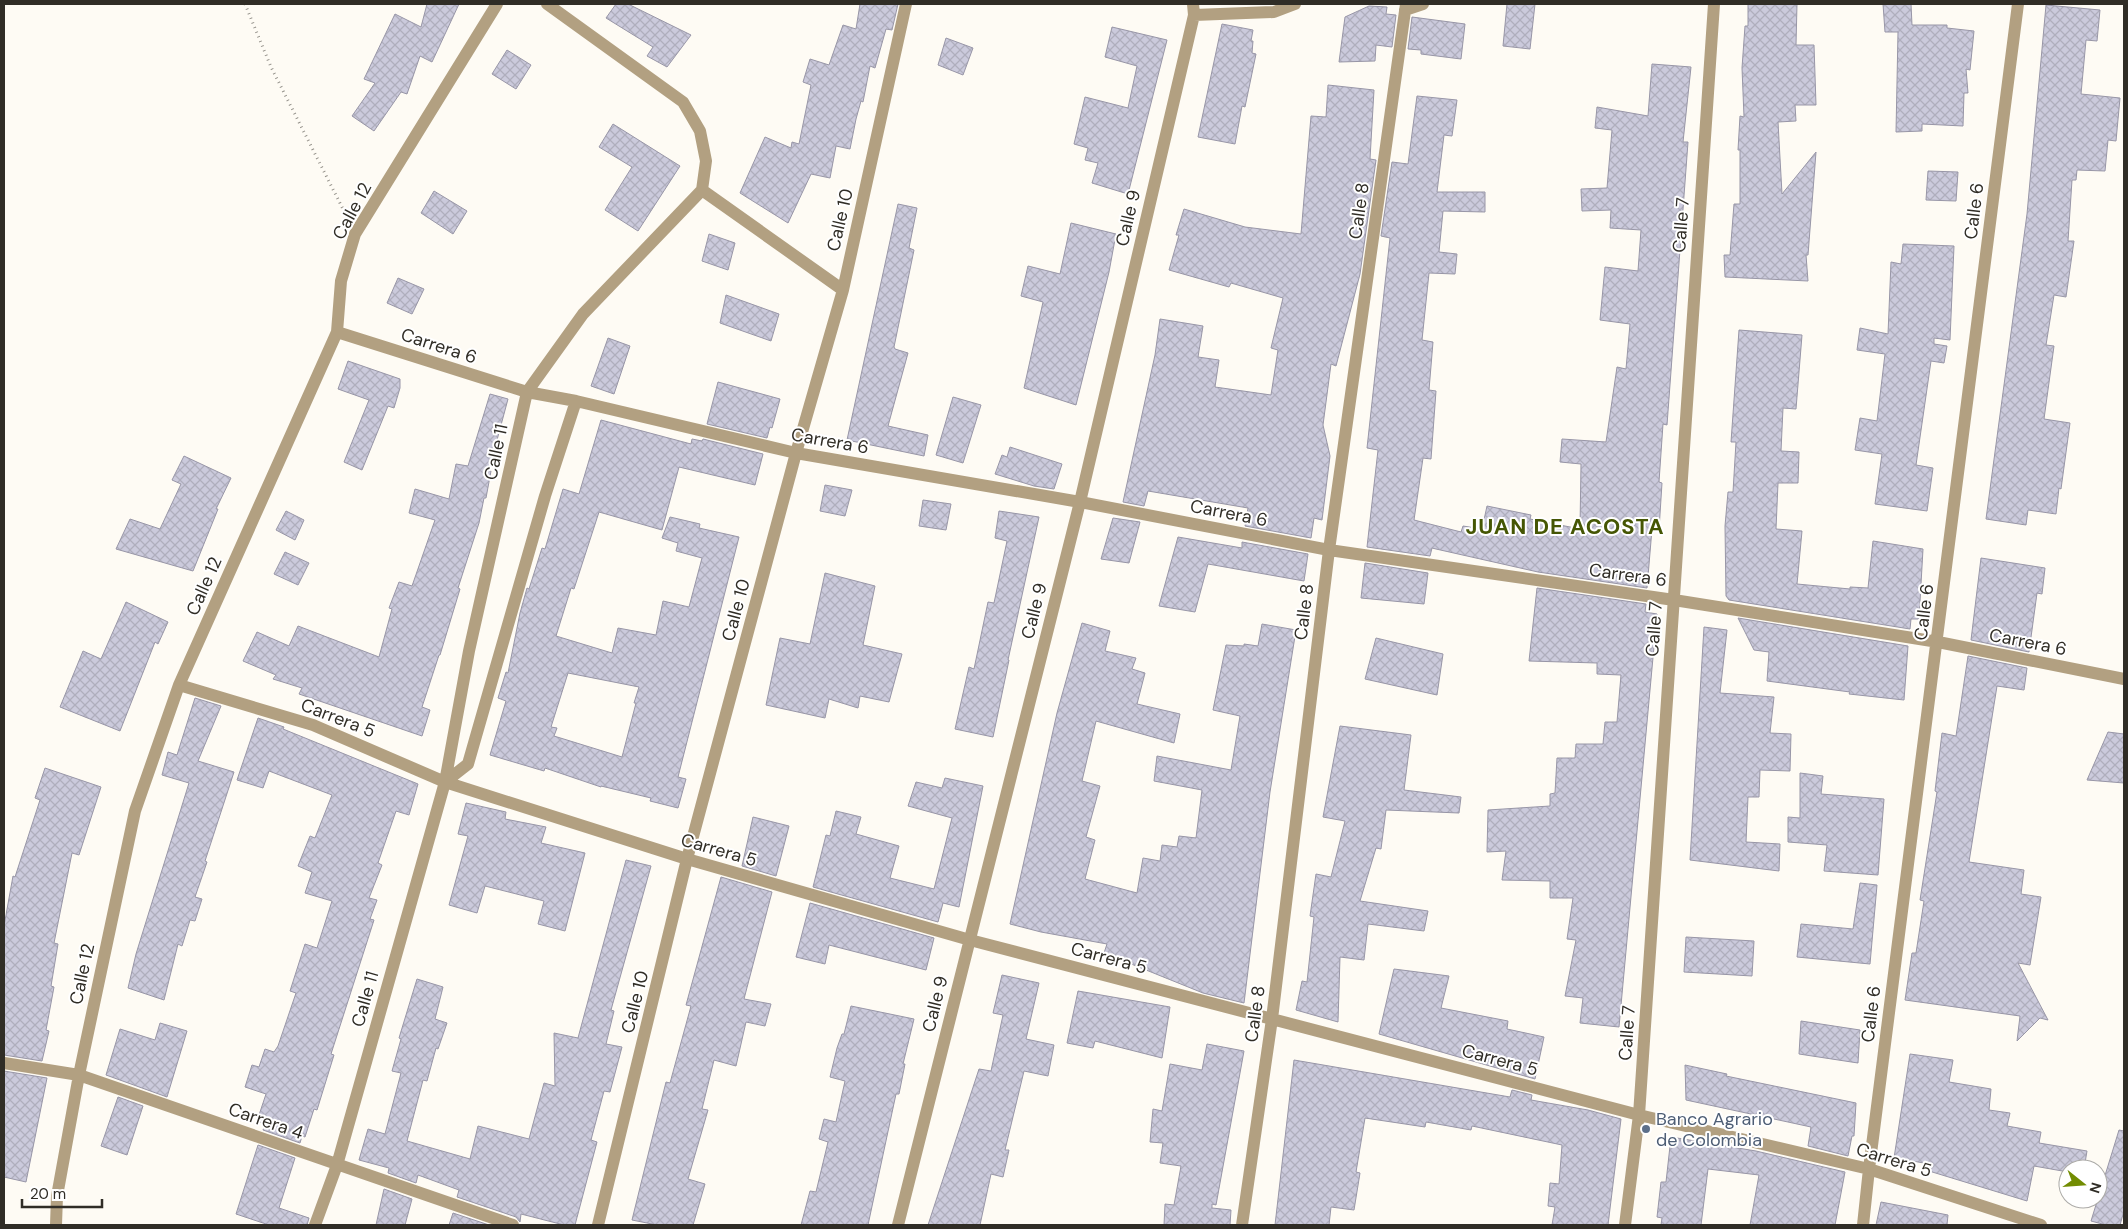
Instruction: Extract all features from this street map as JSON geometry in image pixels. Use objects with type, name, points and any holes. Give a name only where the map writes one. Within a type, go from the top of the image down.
[{"type":"street","name":"Calle 12","points":[[56,1225],[57,1196],[79,1075],[135,811],[179,685],[337,332],[341,281],[355,234],[496,4]]},
{"type":"street","points":[[547,4],[683,102],[700,130],[702,138],[706,162],[702,190],[843,290]]},
{"type":"street","name":"Calle 10","points":[[598,1225],[688,860],[796,453],[843,290],[906,4]]},
{"type":"street","points":[[1194,9],[1274,12],[1295,4]]},
{"type":"street","points":[[1405,7],[1423,4]]},
{"type":"street","name":"Calle 7","points":[[1625,1225],[1639,1115],[1714,4]]},
{"type":"street","name":"Calle 6","points":[[1863,1225],[2018,4]]},
{"type":"street","name":"Calle 8","points":[[1242,1225],[1272,1019],[1329,550],[1405,7]]},
{"type":"street","name":"Calle 9","points":[[898,1225],[1080,502],[1194,9]]},
{"type":"street","name":"Calle 11","points":[[315,1225],[337,1165],[445,782],[469,651],[527,392],[583,314],[702,190]]},
{"type":"street","name":"Carrera 6","points":[[337,332],[527,392],[576,401],[796,453],[1080,502],[1329,550],[1674,600],[1938,642],[2124,679]]},
{"type":"street","points":[[445,782],[468,764],[545,496],[576,401]]},
{"type":"street","name":"Carrera 5","points":[[179,685],[313,725],[445,782],[688,860],[970,940],[1639,1115],[1869,1169],[2041,1225]]},
{"type":"street","name":"Carrera 4","points":[[4,1063],[79,1075],[513,1225]]},
{"type":"path","points":[[245,4],[271,67],[355,234]]},
{"type":"building","points":[[427,4],[459,4],[432,62],[420,56],[407,94],[401,92],[374,131],[352,116],[375,83],[364,79],[395,14],[421,27]]},
{"type":"building","points":[[616,4],[628,4],[691,35],[667,67],[647,56],[653,47],[606,18]]},
{"type":"building","points":[[860,4],[898,4],[892,30],[886,29],[875,68],[870,66],[863,102],[861,101],[850,149],[836,146],[830,178],[811,174],[788,223],[740,193],[765,137],[791,148],[792,142],[799,144],[811,85],[803,82],[810,59],[829,65],[843,25],[856,29]]},
{"type":"building","points":[[1507,4],[1535,4],[1530,49],[1503,46]]},
{"type":"building","points":[[1748,4],[1797,4],[1796,45],[1814,45],[1816,105],[1795,105],[1796,121],[1778,122],[1782,194],[1816,152],[1808,255],[1806,255],[1808,281],[1725,277],[1724,255],[1730,255],[1734,204],[1740,204],[1740,150],[1738,150],[1740,116],[1744,117],[1742,68],[1745,26],[1748,26]]},
{"type":"building","points":[[1883,4],[1911,4],[1912,25],[1947,25],[1947,28],[1974,31],[1970,70],[1966,69],[1968,93],[1964,93],[1963,126],[1922,124],[1922,131],[1896,132],[1898,32],[1885,32]]},
{"type":"building","points":[[2046,5],[2100,10],[2097,41],[2086,40],[2081,94],[2120,98],[2116,141],[2108,140],[2105,171],[2077,170],[2076,180],[2072,180],[2068,241],[2074,241],[2066,297],[2054,295],[2046,345],[2054,346],[2044,419],[2070,423],[2056,514],[2028,510],[2026,525],[1986,519],[2027,214]]},
{"type":"building","points":[[1369,6],[1387,7],[1386,14],[1396,15],[1392,47],[1376,45],[1375,61],[1339,62],[1345,17]]},
{"type":"building","points":[[1412,17],[1465,24],[1461,59],[1421,54],[1421,50],[1408,49]]},
{"type":"building","points":[[1222,24],[1253,30],[1251,41],[1253,41],[1252,53],[1256,54],[1245,107],[1242,106],[1235,144],[1198,137]]},
{"type":"building","points":[[1112,27],[1167,40],[1128,194],[1092,183],[1098,163],[1085,160],[1088,148],[1074,144],[1085,97],[1128,108],[1137,66],[1105,57]]},
{"type":"building","points":[[946,38],[973,48],[963,75],[938,65]]},
{"type":"building","points":[[507,50],[531,65],[516,89],[492,74]]},
{"type":"building","points":[[1652,64],[1691,67],[1683,142],[1688,142],[1667,425],[1663,424],[1659,482],[1662,483],[1659,530],[1652,529],[1647,588],[1538,572],[1432,548],[1430,556],[1367,547],[1378,450],[1367,448],[1390,238],[1381,236],[1392,162],[1408,164],[1417,96],[1457,100],[1452,136],[1444,135],[1437,192],[1485,192],[1485,212],[1443,211],[1439,252],[1457,254],[1455,274],[1429,273],[1422,340],[1433,342],[1429,390],[1436,391],[1431,459],[1423,458],[1414,520],[1461,532],[1463,526],[1482,529],[1487,506],[1531,515],[1530,519],[1580,529],[1581,464],[1560,462],[1562,439],[1606,442],[1617,367],[1626,369],[1630,324],[1600,320],[1605,267],[1638,271],[1641,230],[1610,228],[1611,210],[1582,211],[1581,189],[1607,188],[1612,130],[1595,128],[1597,107],[1648,116]]},
{"type":"building","points":[[1328,85],[1374,90],[1370,159],[1376,160],[1360,274],[1336,366],[1331,364],[1323,425],[1330,456],[1322,520],[1314,518],[1311,538],[1245,526],[1248,508],[1148,491],[1144,506],[1123,502],[1155,355],[1160,319],[1203,326],[1198,357],[1219,360],[1215,387],[1271,395],[1278,350],[1271,348],[1283,298],[1231,283],[1229,287],[1169,270],[1179,235],[1176,235],[1184,209],[1245,227],[1301,234],[1311,116],[1326,117]]},
{"type":"building","points":[[613,124],[680,166],[638,231],[605,210],[632,167],[599,147]]},
{"type":"building","points":[[1928,171],[1958,172],[1956,201],[1926,200]]},
{"type":"building","points":[[434,191],[467,211],[453,234],[421,213]]},
{"type":"building","points":[[898,204],[917,208],[909,248],[914,250],[894,347],[908,353],[888,426],[928,435],[924,456],[847,440]]},
{"type":"building","points":[[1071,223],[1116,234],[1109,272],[1076,405],[1024,388],[1043,302],[1021,296],[1028,266],[1060,274]]},
{"type":"building","points":[[709,234],[735,243],[728,270],[702,261]]},
{"type":"building","points":[[1903,244],[1954,246],[1950,340],[1934,338],[1934,344],[1947,346],[1944,363],[1931,361],[1916,465],[1933,468],[1927,511],[1875,504],[1882,454],[1855,450],[1860,418],[1877,421],[1885,354],[1857,350],[1860,328],[1888,334],[1891,262],[1901,264]]},
{"type":"building","points":[[398,278],[424,289],[412,314],[387,303]]},
{"type":"building","points":[[726,295],[779,314],[771,341],[720,323]]},
{"type":"building","points":[[1739,330],[1802,335],[1796,409],[1783,408],[1781,451],[1799,452],[1798,483],[1778,483],[1776,529],[1802,531],[1797,584],[1850,589],[1850,587],[1868,588],[1873,541],[1923,549],[1919,619],[1911,619],[1910,629],[1729,600],[1726,596],[1725,526],[1728,492],[1733,492],[1736,442],[1731,442]]},
{"type":"building","points":[[608,338],[630,346],[614,394],[591,386]]},
{"type":"building","points":[[348,361],[400,379],[400,388],[394,408],[388,406],[362,470],[344,462],[369,400],[338,389]]},
{"type":"building","points":[[718,382],[780,399],[772,428],[770,427],[767,438],[707,424]]},
{"type":"building","points":[[490,394],[508,399],[489,470],[491,471],[486,498],[484,498],[479,523],[458,588],[460,589],[440,655],[422,707],[430,710],[422,736],[299,694],[302,688],[273,679],[276,675],[243,661],[257,632],[289,646],[298,626],[379,657],[392,609],[389,608],[399,582],[412,586],[435,520],[409,513],[415,489],[449,499],[456,464],[468,466]]},
{"type":"building","points":[[953,397],[981,405],[963,463],[936,455]]},
{"type":"building","points":[[601,420],[691,444],[692,439],[702,441],[703,439],[763,454],[755,485],[679,467],[662,530],[599,512],[574,589],[571,588],[556,636],[612,653],[618,628],[656,635],[663,601],[689,607],[702,558],[676,551],[678,543],[662,538],[670,517],[700,524],[699,528],[739,537],[678,777],[686,779],[678,808],[650,801],[651,798],[601,787],[545,768],[544,771],[490,755],[506,701],[498,698],[506,672],[508,673],[527,588],[529,589],[542,548],[545,549],[563,489],[579,494]],"holes":[[[568,673],[639,687],[622,757],[554,736],[557,728],[551,727]]]},
{"type":"building","points":[[1010,447],[1062,464],[1054,489],[1034,486],[995,474],[1002,455],[1007,457]]},
{"type":"building","points":[[184,456],[231,478],[216,509],[218,509],[193,571],[116,549],[130,519],[160,529],[181,484],[172,480]]},
{"type":"building","points":[[825,485],[852,490],[845,516],[820,511]]},
{"type":"building","points":[[923,500],[951,504],[946,530],[919,526]]},
{"type":"building","points":[[286,511],[304,520],[295,540],[276,530]]},
{"type":"building","points":[[999,511],[1039,517],[993,737],[955,729],[969,667],[974,669],[988,602],[994,603],[1007,541],[995,538]]},
{"type":"building","points":[[1113,518],[1140,522],[1129,563],[1101,559]]},
{"type":"building","points":[[1178,537],[1242,548],[1242,542],[1308,554],[1304,581],[1208,564],[1195,612],[1159,606]]},
{"type":"building","points":[[285,552],[309,563],[298,585],[274,574]]},
{"type":"building","points":[[1981,558],[2045,568],[2042,594],[2037,593],[2029,652],[1971,640]]},
{"type":"building","points":[[1365,563],[1428,573],[1424,604],[1361,598]]},
{"type":"building","points":[[825,573],[875,586],[863,645],[902,654],[889,702],[860,696],[858,708],[829,699],[825,718],[766,705],[780,638],[810,644]]},
{"type":"building","points":[[1537,588],[1646,604],[1645,612],[1657,614],[1619,1027],[1580,1023],[1583,998],[1565,996],[1576,940],[1567,939],[1573,898],[1550,898],[1550,881],[1502,880],[1506,851],[1487,852],[1488,810],[1550,806],[1550,794],[1555,793],[1557,758],[1575,758],[1576,744],[1603,744],[1605,722],[1617,722],[1621,675],[1597,674],[1597,663],[1529,661]]},
{"type":"building","points":[[126,602],[168,622],[158,644],[155,642],[120,731],[60,707],[83,651],[101,659]]},
{"type":"building","points":[[1738,618],[1908,646],[1904,700],[1849,694],[1850,692],[1767,681],[1769,652],[1754,650]]},
{"type":"building","points":[[1082,623],[1110,631],[1105,651],[1136,658],[1132,669],[1145,673],[1137,704],[1180,714],[1174,743],[1096,721],[1082,781],[1100,786],[1086,837],[1095,840],[1085,879],[1137,893],[1143,858],[1160,861],[1162,845],[1177,847],[1179,836],[1196,838],[1202,790],[1154,781],[1157,756],[1231,770],[1240,716],[1213,710],[1226,645],[1244,646],[1244,644],[1258,646],[1262,624],[1296,630],[1270,792],[1244,1003],[1203,993],[1104,953],[1107,944],[1041,932],[1010,924],[1057,713]]},
{"type":"building","points":[[1704,627],[1727,630],[1720,693],[1774,697],[1770,733],[1791,734],[1790,771],[1760,770],[1759,797],[1748,797],[1746,842],[1780,844],[1779,871],[1690,860]]},
{"type":"building","points":[[1376,638],[1443,654],[1437,695],[1365,679]]},
{"type":"building","points":[[1968,656],[2027,668],[2024,690],[1997,686],[1969,862],[2024,870],[2021,894],[2041,897],[2030,965],[2018,963],[2048,1020],[2040,1018],[2017,1041],[2020,1016],[1905,1000],[1912,953],[1916,953],[1924,901],[1920,900],[1937,792],[1935,791],[1942,733],[1956,736]]},
{"type":"building","points":[[195,698],[221,706],[198,761],[234,772],[195,897],[202,899],[195,921],[190,920],[182,946],[178,944],[164,1000],[128,988],[136,954],[189,783],[162,775],[168,752],[177,755]]},
{"type":"building","points":[[258,718],[284,727],[283,729],[418,784],[409,815],[396,811],[378,863],[382,865],[369,898],[377,900],[370,919],[374,920],[331,1054],[334,1055],[317,1110],[314,1109],[305,1137],[302,1136],[300,1143],[263,1130],[265,1124],[257,1121],[266,1094],[245,1087],[252,1065],[259,1067],[265,1049],[274,1052],[278,1046],[296,993],[290,991],[305,944],[317,948],[332,901],[305,893],[312,872],[298,866],[310,836],[315,838],[332,795],[269,771],[263,788],[237,780]]},
{"type":"building","points":[[1340,726],[1411,735],[1404,790],[1461,797],[1459,813],[1386,810],[1381,849],[1376,848],[1360,901],[1428,911],[1424,931],[1368,924],[1364,960],[1340,957],[1338,1022],[1296,1010],[1302,981],[1307,982],[1314,917],[1310,916],[1316,874],[1331,877],[1345,821],[1323,817]]},
{"type":"building","points":[[2108,732],[2124,734],[2124,783],[2087,780]]},
{"type":"building","points":[[45,768],[101,787],[79,855],[72,853],[54,943],[58,944],[51,986],[54,987],[46,1030],[49,1031],[42,1061],[4,1055],[4,926],[13,876],[15,877],[40,800],[35,798]]},
{"type":"building","points":[[1800,773],[1823,776],[1821,794],[1884,799],[1878,875],[1824,871],[1827,845],[1788,842],[1788,817],[1800,818]]},
{"type":"building","points":[[945,778],[983,786],[959,907],[943,903],[938,922],[813,887],[826,835],[830,836],[836,811],[861,817],[856,834],[899,846],[890,878],[934,889],[952,818],[908,806],[916,782],[942,788]]},
{"type":"building","points":[[466,803],[506,812],[505,819],[546,827],[541,843],[585,853],[565,931],[538,924],[544,901],[485,886],[477,913],[449,905],[468,836],[458,834]]},
{"type":"building","points":[[753,817],[789,826],[776,876],[742,866]]},
{"type":"building","points":[[626,860],[651,866],[611,1010],[614,1011],[606,1044],[622,1047],[610,1092],[604,1091],[591,1140],[597,1142],[575,1225],[564,1225],[521,1214],[520,1222],[516,1217],[457,1197],[459,1190],[418,1175],[416,1183],[388,1173],[389,1168],[359,1160],[368,1129],[385,1134],[401,1073],[392,1071],[401,1039],[399,1038],[417,979],[443,987],[435,1019],[447,1023],[438,1049],[436,1048],[427,1081],[423,1080],[407,1141],[470,1159],[478,1126],[529,1139],[544,1083],[555,1086],[554,1033],[578,1038]]},
{"type":"building","points":[[721,877],[772,892],[744,999],[771,1004],[765,1026],[746,1022],[736,1066],[714,1060],[702,1109],[708,1110],[688,1179],[705,1184],[693,1225],[657,1225],[632,1220],[666,1082],[670,1083],[691,1006],[686,1005]]},
{"type":"building","points":[[1860,883],[1877,885],[1870,964],[1797,957],[1801,924],[1853,929]]},
{"type":"building","points":[[810,903],[934,938],[926,970],[829,945],[825,964],[796,957]]},
{"type":"building","points":[[1686,937],[1754,941],[1752,976],[1684,972]]},
{"type":"building","points":[[1394,969],[1449,976],[1441,1008],[1508,1021],[1507,1029],[1544,1037],[1535,1079],[1379,1034]]},
{"type":"building","points":[[1002,975],[1039,983],[1026,1039],[1054,1045],[1048,1076],[1024,1071],[1005,1150],[1009,1150],[1003,1177],[991,1174],[980,1225],[928,1225],[979,1069],[991,1071],[1003,1015],[993,1013]]},
{"type":"building","points":[[1078,991],[1170,1007],[1162,1058],[1095,1041],[1093,1048],[1067,1043]]},
{"type":"building","points":[[851,1006],[914,1019],[903,1064],[905,1064],[899,1094],[896,1094],[868,1225],[801,1225],[810,1191],[816,1192],[828,1142],[819,1139],[824,1119],[836,1122],[845,1081],[830,1077],[837,1048],[842,1034],[844,1034]]},
{"type":"building","points":[[1801,1021],[1860,1030],[1858,1063],[1799,1054]]},
{"type":"building","points":[[160,1023],[187,1031],[167,1097],[106,1075],[120,1029],[155,1040]]},
{"type":"building","points":[[1207,1044],[1244,1051],[1216,1205],[1212,1204],[1212,1208],[1231,1210],[1230,1225],[1164,1225],[1165,1204],[1174,1205],[1181,1166],[1160,1163],[1163,1143],[1150,1142],[1153,1109],[1162,1111],[1170,1064],[1202,1070]]},
{"type":"building","points":[[1910,1054],[1953,1060],[1949,1082],[1991,1089],[1989,1110],[2010,1113],[2007,1126],[2041,1132],[2039,1143],[2087,1151],[2086,1159],[2058,1159],[2058,1170],[2034,1166],[2027,1201],[1929,1171],[1930,1164],[1894,1158]]},
{"type":"building","points":[[1294,1060],[1510,1097],[1512,1090],[1532,1095],[1531,1100],[1588,1110],[1621,1119],[1608,1225],[1552,1225],[1555,1207],[1548,1206],[1550,1183],[1559,1184],[1562,1145],[1472,1126],[1471,1130],[1426,1122],[1425,1127],[1365,1118],[1356,1172],[1360,1173],[1354,1210],[1331,1207],[1329,1225],[1275,1225]]},
{"type":"building","points":[[1685,1065],[1727,1074],[1726,1076],[1856,1103],[1854,1136],[1852,1136],[1848,1156],[1808,1146],[1811,1127],[1686,1100]]},
{"type":"building","points":[[4,1071],[47,1078],[26,1182],[4,1177]]},
{"type":"building","points":[[118,1097],[143,1106],[127,1155],[101,1146]]},
{"type":"building","points":[[2119,1130],[2124,1131],[2124,1211],[2120,1225],[2106,1225],[2091,1221],[2095,1209],[2108,1209],[2108,1166]]},
{"type":"building","points":[[1671,1137],[1756,1151],[1845,1172],[1835,1225],[1750,1225],[1759,1175],[1708,1169],[1701,1225],[1661,1225],[1662,1218],[1657,1217],[1661,1182],[1666,1182]]},
{"type":"building","points":[[258,1145],[295,1158],[279,1208],[309,1218],[307,1225],[269,1225],[236,1214]]},
{"type":"building","points":[[384,1189],[412,1199],[405,1225],[376,1225]]},
{"type":"building","points":[[1881,1202],[1948,1215],[1947,1225],[1876,1225]]},
{"type":"building","points":[[453,1213],[489,1225],[449,1225]]},
{"type":"place","name":"Banco Agrario de Colombia","points":[[1646,1129]]},
{"type":"district","name":"JUAN DE ACOSTA","points":[[1565,526]]}]
